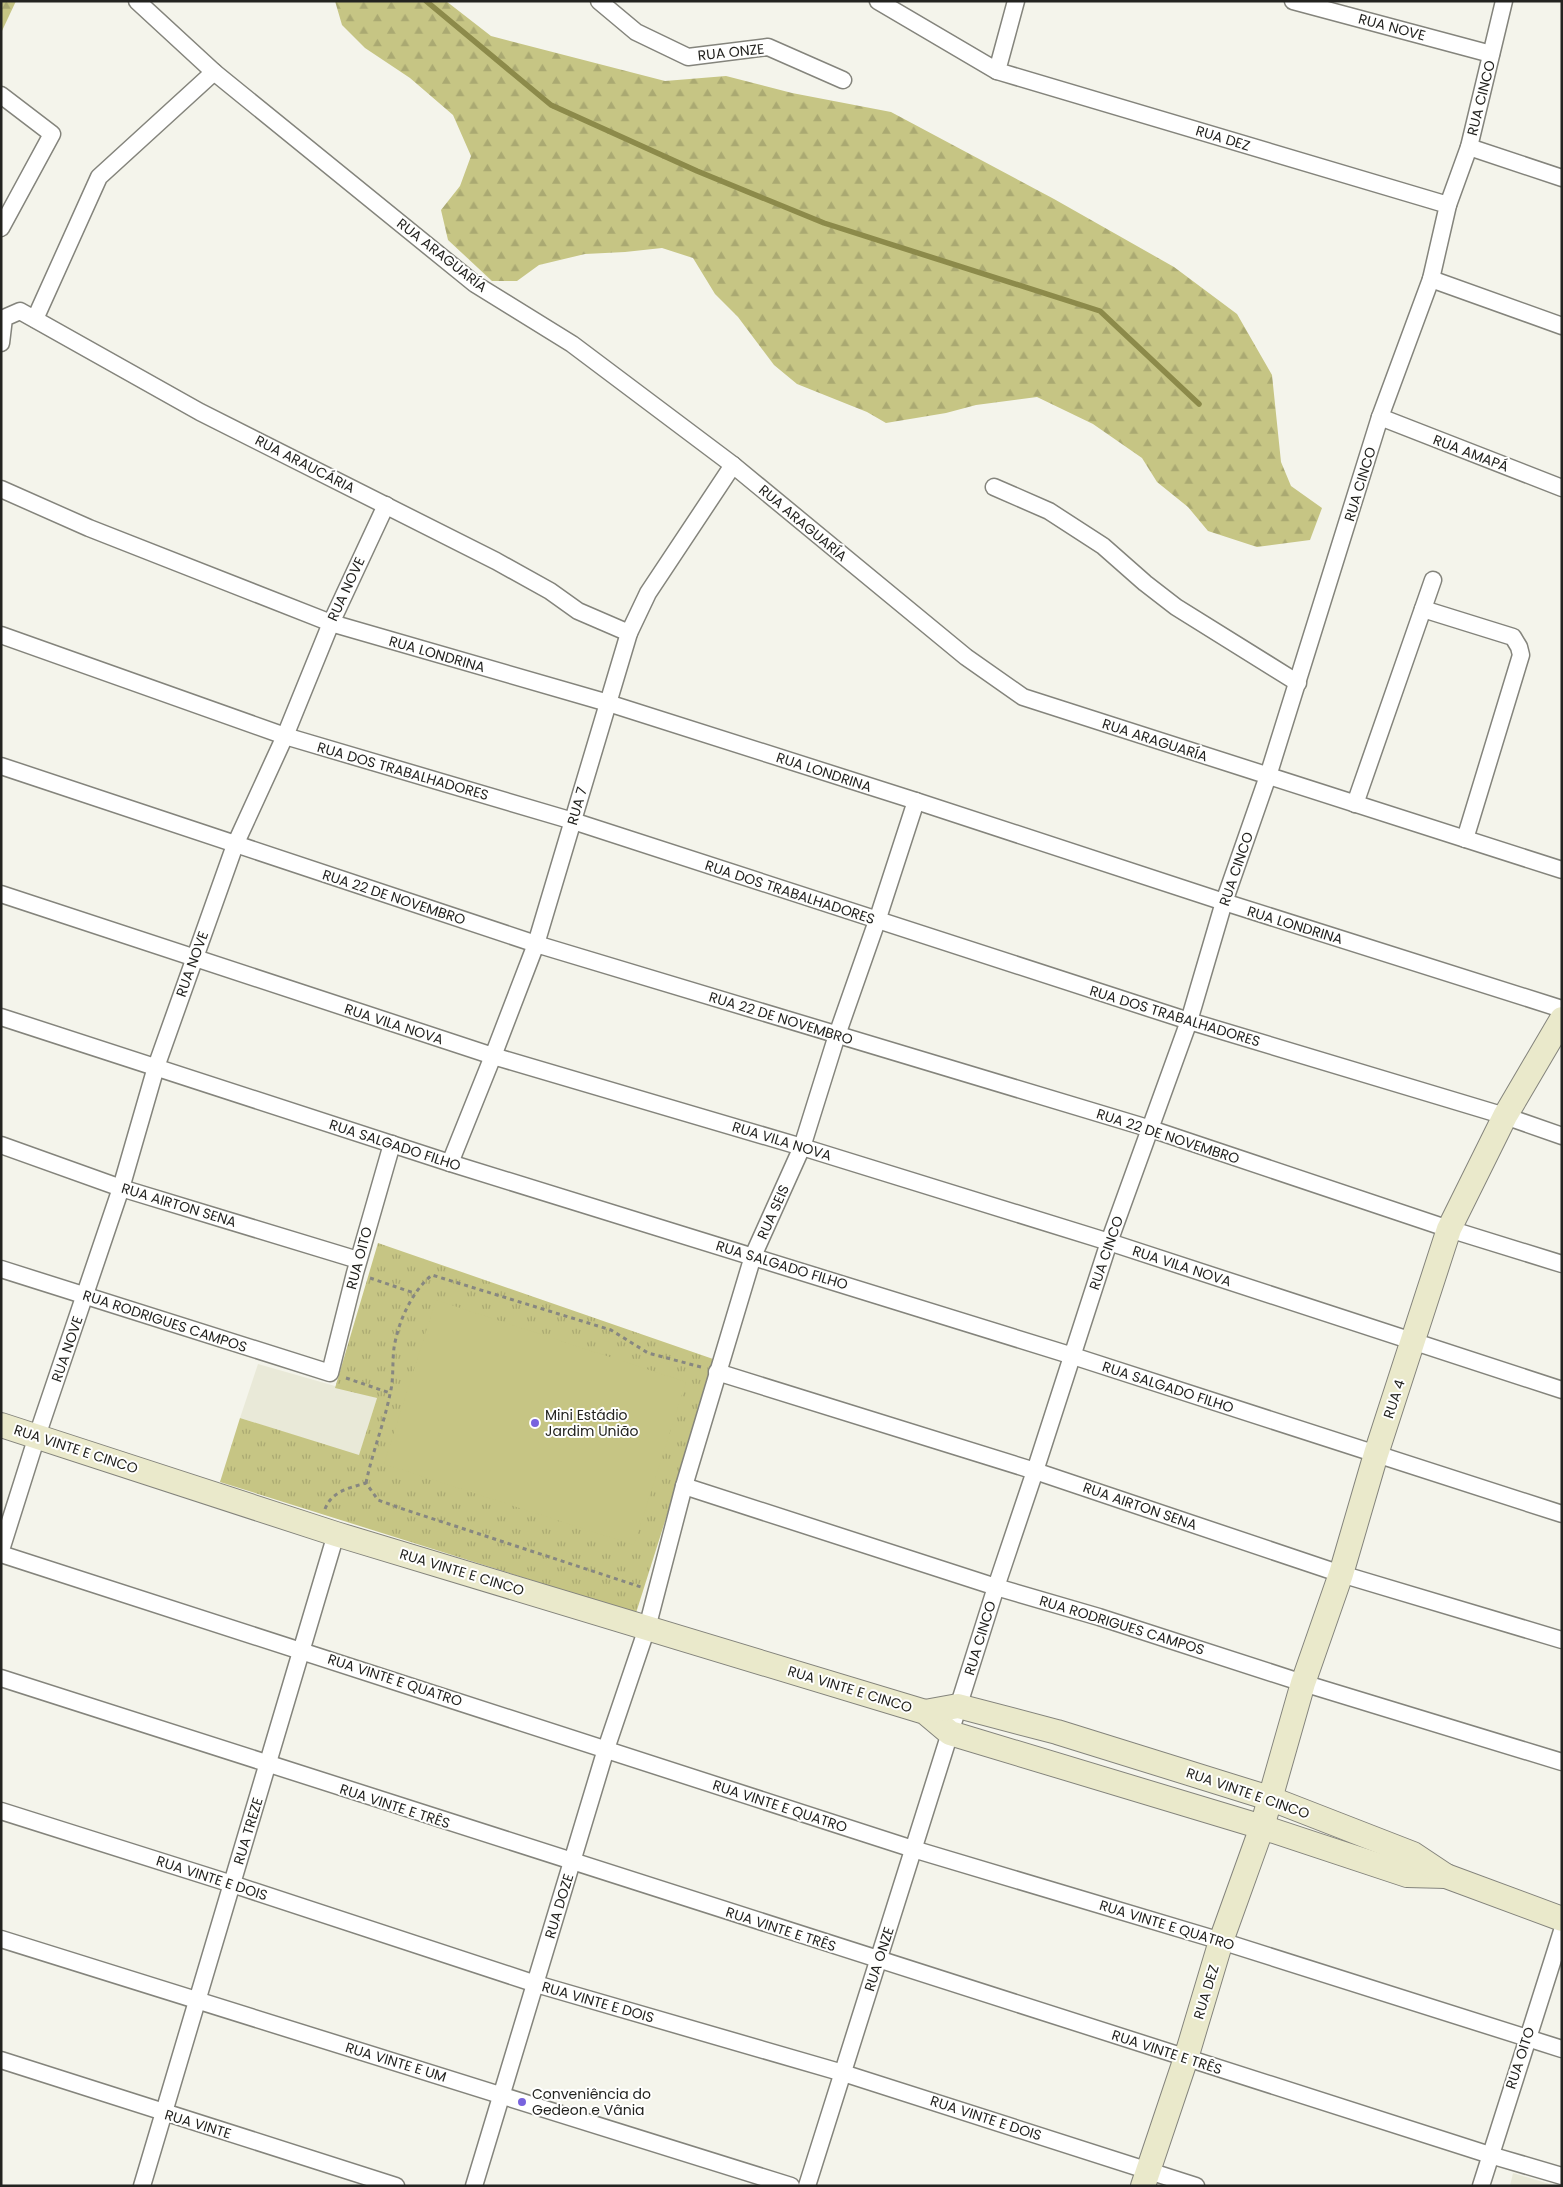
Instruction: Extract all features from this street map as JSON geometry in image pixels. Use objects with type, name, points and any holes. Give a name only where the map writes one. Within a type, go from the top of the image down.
[{"type":"street","name":"RUA ARAGUARÍA","points":[[138,1],[214,72],[475,284],[572,344],[733,465],[966,657],[1023,697],[1562,870]]},
{"type":"street","name":"RUA ONZE","points":[[599,1],[636,32],[688,57],[768,46],[843,80]]},
{"type":"street","name":"RUA DEZ","points":[[878,1],[997,71],[1448,204]]},
{"type":"street","points":[[997,71],[1016,1]]},
{"type":"street","name":"RUA NOVE","points":[[1293,1],[1492,54]]},
{"type":"street","name":"RUA CINCO","points":[[950,1733],[1109,1242],[1151,1129],[1188,1021],[1224,902],[1298,683],[1380,417],[1431,279],[1448,204],[1468,147],[1504,1]]},
{"type":"street","points":[[35,319],[99,177],[214,72]]},
{"type":"street","points":[[1,95],[52,134],[1,228]]},
{"type":"street","points":[[1468,147],[1562,178]]},
{"type":"street","points":[[1431,279],[1562,326]]},
{"type":"street","name":"RUA ARAUCÁRIA","points":[[1,343],[3,315],[20,311],[200,412],[496,561],[550,591],[578,611],[629,633]]},
{"type":"street","name":"RUA AMAPÁ","points":[[1380,417],[1562,488]]},
{"type":"street","name":"RUA 7","points":[[450,1163],[536,944],[629,633],[648,593],[733,465]]},
{"type":"street","points":[[994,486],[1049,511],[1065,521],[1103,546],[1176,607],[1298,683]]},
{"type":"street","name":"RUA LONDRINA","points":[[1,489],[89,528],[330,623],[608,703],[1562,1009]]},
{"type":"street","name":"RUA NOVE","points":[[1,1550],[37,1436],[121,1188],[156,1067],[235,845],[285,736],[330,623],[386,506]]},
{"type":"street","points":[[1355,804],[1433,580]]},
{"type":"street","points":[[1423,609],[1513,637],[1521,655],[1465,839]]},
{"type":"street","name":"RUA DOS TRABALHADORES","points":[[1,635],[285,736],[573,821],[1188,1021],[1505,1116],[1562,1136]]},
{"type":"street","name":"RUA 22 DE NOVEMBRO","points":[[1,766],[536,944],[1151,1129],[1449,1229],[1562,1264]]},
{"type":"street","name":"RUA SEIS","points":[[647,1628],[684,1486],[753,1256],[802,1147],[837,1035],[916,801]]},
{"type":"street","name":"RUA VILA NOVA","points":[[1,894],[493,1056],[802,1147],[1109,1242],[1562,1390]]},
{"type":"street","name":"RUA SALGADO FILHO","points":[[1,1017],[450,1163],[1073,1356],[1562,1514]]},
{"type":"street","name":"RUA 4","points":[[1269,1798],[1303,1683],[1340,1574],[1376,1454],[1414,1342],[1449,1229],[1505,1116],[1562,1019]]},
{"type":"street","name":"RUA OITO","points":[[330,1373],[357,1266],[392,1144]]},
{"type":"street","name":"RUA AIRTON SENA","points":[[1,1145],[121,1188],[357,1266]]},
{"type":"street","name":"RUA RODRIGUES CAMPOS","points":[[1,1269],[330,1373]]},
{"type":"street","name":"RUA AIRTON SENA","points":[[718,1372],[1035,1471],[1340,1574],[1562,1640]]},
{"type":"street","name":"RUA VINTE E CINCO","points":[[1,1425],[327,1531],[925,1712],[950,1733],[1262,1827],[1407,1875],[1446,1876]]},
{"type":"street","name":"RUA RODRIGUES CAMPOS","points":[[684,1486],[996,1587],[1099,1617],[1303,1683],[1562,1762]]},
{"type":"street","name":"RUA TREZE","points":[[142,2186],[302,1650],[327,1531]]},
{"type":"street","name":"RUA VINTE E QUATRO","points":[[1,1554],[914,1849],[1221,1941],[1562,2049]]},
{"type":"street","name":"RUA DOZE","points":[[474,2186],[606,1749],[647,1628]]},
{"type":"street","name":"RUA VINTE E TRÊS","points":[[1,1678],[878,1960],[1490,2155],[1562,2176]]},
{"type":"street","name":"RUA VINTE E CINCO","points":[[925,1712],[958,1706],[1057,1732],[1269,1798],[1412,1854],[1446,1876],[1562,1919]]},
{"type":"street","name":"RUA ONZE","points":[[807,2186],[950,1733]]},
{"type":"street","name":"RUA DEZ","points":[[1145,2178],[1186,2058],[1221,1941],[1262,1827],[1269,1798]]},
{"type":"street","name":"RUA VINTE E DOIS","points":[[1,1811],[232,1884],[536,1984],[843,2073],[1145,2178],[1196,2186]]},
{"type":"street","name":"RUA OITO","points":[[1481,2186],[1526,2039],[1562,1931]]},
{"type":"street","name":"RUA VINTE E UM","points":[[1,1939],[791,2186]]},
{"type":"street","name":"RUA VINTE","points":[[1,2060],[396,2186]]},
{"type":"path","points":[[357,1266],[414,1293]]},
{"type":"path","points":[[656,1592],[378,1500],[366,1483],[371,1456],[390,1393],[394,1347],[409,1300],[421,1283],[432,1275],[444,1277],[611,1330],[648,1353],[718,1372]]},
{"type":"path","points":[[330,1373],[390,1393]]},
{"type":"path","points":[[327,1531],[328,1502],[338,1492],[366,1483]]},
{"type":"shaded area","points":[[258,1364],[377,1398],[359,1456],[240,1418]]},
{"type":"shaded area","points":[[1513,2173],[1556,2186],[1510,2186]]},
{"type":"green space","points":[[1,1],[16,1],[1,33]]},
{"type":"green space","points":[[335,1],[446,1],[491,36],[665,81],[726,76],[792,93],[891,112],[1054,199],[1174,267],[1237,314],[1272,375],[1281,462],[1291,486],[1322,508],[1310,540],[1257,547],[1208,531],[1188,507],[1157,482],[1142,458],[1093,424],[1037,397],[976,405],[946,413],[886,423],[867,412],[797,384],[774,365],[738,317],[715,294],[693,258],[662,248],[585,254],[539,265],[517,281],[492,281],[448,240],[441,210],[460,186],[471,156],[453,115],[410,78],[365,48],[342,25]]},
{"type":"green space","points":[[378,1243],[716,1360],[636,1613],[220,1482],[240,1418],[359,1455],[377,1398],[335,1388]]},
{"type":"green space","name":"Mini Estádio Jardim União","points":[[436,1300],[686,1382],[634,1545],[384,1464]]},
{"type":"waterway","points":[[426,1],[551,105],[697,171],[824,223],[1100,311],[1199,404]]},
{"type":"place","name":"Mini Estádio Jardim União","points":[[535,1423]]},
{"type":"place","name":"Conveniência do Gedeon e Vânia","points":[[522,2102]]}]
